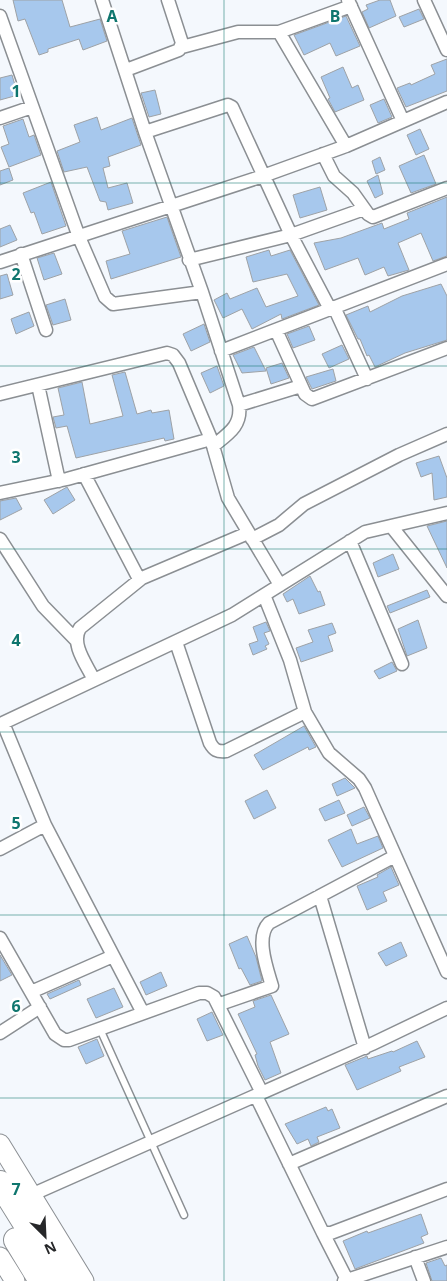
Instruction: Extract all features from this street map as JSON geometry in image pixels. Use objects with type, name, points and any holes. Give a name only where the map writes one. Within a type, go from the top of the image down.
[{"type":"highway","points":[[0,1183],[61,1281]]},
{"type":"highway","points":[[0,1214],[41,1281]]},
{"type":"main road","points":[[0,1144],[84,1281]]},
{"type":"main road","points":[[0,1257],[15,1281]]},
{"type":"street","points":[[0,493],[59,481],[212,442],[236,427],[240,415],[239,405],[202,292],[170,206],[102,0]]},
{"type":"street","points":[[168,0],[182,47]]},
{"type":"street","points":[[424,0],[447,50]]},
{"type":"street","points":[[126,70],[179,50],[182,47],[238,32],[279,32],[349,2],[402,122]]},
{"type":"street","points":[[0,16],[79,237],[102,291],[113,304],[202,292]]},
{"type":"street","points":[[279,32],[346,146]]},
{"type":"street","points":[[0,262],[263,176],[346,146],[447,102]]},
{"type":"street","points":[[145,132],[228,105],[233,109],[291,235],[332,308],[367,379]]},
{"type":"street","points":[[0,118],[32,107]]},
{"type":"street","points":[[323,154],[334,176],[353,192],[368,214]]},
{"type":"street","points":[[189,260],[291,235],[364,209],[368,214],[377,217],[447,188]]},
{"type":"street","points":[[21,254],[46,330]]},
{"type":"street","points":[[221,351],[447,264]]},
{"type":"street","points":[[276,330],[301,386],[308,397],[317,398],[447,348]]},
{"type":"street","points":[[0,394],[167,353],[172,355],[179,363],[212,442],[228,498],[280,585]]},
{"type":"street","points":[[38,385],[59,481]]},
{"type":"street","points":[[239,405],[301,386]]},
{"type":"street","points":[[76,640],[80,628],[139,579],[279,525],[304,504],[399,455],[447,434]]},
{"type":"street","points":[[84,474],[139,579]]},
{"type":"street","points":[[143,1013],[44,825],[2,721],[232,616],[365,532],[447,512]]},
{"type":"street","points":[[391,526],[447,596]]},
{"type":"street","points":[[0,539],[44,606],[76,640],[94,680]]},
{"type":"street","points":[[350,541],[402,664]]},
{"type":"street","points":[[264,595],[290,660],[305,712],[329,752],[359,779],[447,972]]},
{"type":"street","points":[[176,642],[210,742],[219,752],[226,751],[305,712]]},
{"type":"street","points":[[0,849],[44,825]]},
{"type":"street","points":[[220,1004],[272,986],[266,966],[263,932],[266,927],[395,856]]},
{"type":"street","points":[[320,896],[365,1048]]},
{"type":"street","points":[[0,938],[55,1034],[64,1040],[69,1040],[198,993],[207,993],[214,997],[220,1004],[289,1164],[346,1281],[447,1247]]},
{"type":"street","points":[[31,992],[113,956]]},
{"type":"street","points":[[0,1033],[40,1007]]},
{"type":"street","points":[[31,1195],[365,1048],[447,1008]]},
{"type":"street","points":[[289,1164],[447,1096]]},
{"type":"street","points":[[323,1233],[331,1233],[447,1189]]},
{"type":"street","points":[[415,1258],[424,1281]]},
{"type":"lane","points":[[100,1029],[184,1215]]},
{"type":"building","points":[[13,0],[62,0],[70,27],[100,19],[107,41],[83,50],[79,39],[48,49],[48,52],[39,55],[25,19],[18,21]]},
{"type":"building","points":[[380,0],[390,0],[396,16],[369,28],[362,12],[368,9],[366,5]]},
{"type":"building","points":[[419,9],[424,19],[404,27],[399,17]]},
{"type":"building","points":[[346,16],[360,46],[336,56],[330,43],[304,55],[294,35]]},
{"type":"building","points":[[447,59],[447,91],[406,107],[397,88],[410,83],[411,85],[435,74],[431,65]]},
{"type":"building","points":[[343,67],[352,88],[358,85],[364,100],[335,112],[328,99],[330,98],[321,77]]},
{"type":"building","points":[[12,75],[18,95],[0,100],[0,78]]},
{"type":"building","points":[[155,90],[161,114],[149,117],[141,93]]},
{"type":"building","points":[[384,99],[392,117],[378,123],[370,105]]},
{"type":"building","points":[[97,117],[101,130],[132,118],[141,145],[108,157],[110,166],[103,168],[108,188],[127,183],[133,203],[108,210],[106,202],[100,201],[87,167],[64,172],[57,151],[80,142],[74,125]]},
{"type":"building","points":[[23,119],[29,137],[34,135],[41,155],[9,167],[1,147],[9,144],[3,126]]},
{"type":"building","points":[[420,129],[429,149],[416,155],[407,135]]},
{"type":"building","points":[[424,155],[436,184],[411,193],[399,166]]},
{"type":"building","points":[[380,157],[385,170],[376,174],[372,161]]},
{"type":"building","points":[[9,168],[13,180],[0,185],[0,171]]},
{"type":"building","points":[[378,175],[383,194],[375,198],[367,181]]},
{"type":"building","points":[[51,182],[66,226],[42,234],[34,212],[31,213],[23,193]]},
{"type":"building","points":[[320,187],[327,210],[300,218],[293,195]]},
{"type":"building","points":[[447,197],[447,256],[433,261],[421,233],[398,243],[409,270],[388,276],[384,267],[365,275],[358,258],[325,270],[314,243],[341,238],[382,223],[384,229],[409,219],[407,213]]},
{"type":"building","points":[[167,217],[181,257],[111,279],[106,261],[130,254],[122,231]]},
{"type":"building","points":[[10,225],[17,240],[0,247],[0,229]]},
{"type":"building","points":[[269,250],[271,256],[290,250],[319,305],[282,319],[281,314],[252,329],[242,309],[223,318],[214,300],[227,293],[230,299],[257,288],[266,307],[298,296],[287,274],[253,282],[246,257]]},
{"type":"building","points":[[54,253],[62,274],[44,280],[37,258]]},
{"type":"building","points":[[7,274],[13,295],[0,299],[0,276]]},
{"type":"building","points":[[441,284],[447,296],[447,340],[405,353],[375,367],[369,355],[367,356],[360,339],[358,339],[346,315],[368,306],[370,312],[402,296]]},
{"type":"building","points":[[65,299],[71,320],[53,325],[46,305]]},
{"type":"building","points":[[29,312],[34,326],[16,334],[11,319]]},
{"type":"building","points":[[204,324],[210,342],[191,351],[183,334]]},
{"type":"building","points":[[309,326],[315,340],[293,348],[287,334]]},
{"type":"building","points":[[342,345],[349,359],[329,368],[322,354]]},
{"type":"building","points":[[254,347],[266,371],[242,373],[233,355]]},
{"type":"building","points":[[282,363],[289,378],[271,384],[266,368]]},
{"type":"building","points":[[217,366],[224,386],[210,393],[201,373]]},
{"type":"building","points":[[333,369],[336,381],[312,389],[306,377]]},
{"type":"building","points":[[125,372],[137,414],[151,410],[152,413],[169,410],[174,439],[165,441],[164,438],[76,458],[67,426],[56,428],[53,417],[64,415],[58,388],[82,382],[90,424],[123,416],[112,375]]},
{"type":"building","points":[[439,456],[447,478],[447,497],[434,500],[432,473],[421,477],[416,463]]},
{"type":"building","points":[[67,487],[75,500],[53,514],[44,500]]},
{"type":"building","points":[[16,498],[22,509],[0,520],[0,501]]},
{"type":"building","points":[[447,521],[447,568],[427,526]]},
{"type":"building","points":[[393,554],[399,569],[378,577],[373,563]]},
{"type":"building","points":[[310,576],[318,592],[320,591],[325,605],[299,614],[293,599],[287,602],[283,594]]},
{"type":"building","points":[[427,590],[430,597],[390,613],[387,606]]},
{"type":"building","points":[[418,620],[427,648],[407,656],[398,629]]},
{"type":"building","points":[[266,622],[270,631],[264,633],[269,644],[265,646],[267,649],[253,655],[249,644],[258,641],[253,627]]},
{"type":"building","points":[[332,623],[336,633],[328,636],[333,651],[301,662],[296,648],[313,642],[308,630]]},
{"type":"building","points":[[392,662],[397,671],[379,679],[374,671]]},
{"type":"building","points":[[304,726],[316,747],[309,750],[308,747],[263,770],[254,755]]},
{"type":"building","points":[[345,778],[355,788],[337,796],[332,784]]},
{"type":"building","points":[[267,790],[276,808],[254,819],[245,801]]},
{"type":"building","points":[[339,800],[345,813],[325,821],[319,809]]},
{"type":"building","points":[[364,807],[370,818],[352,826],[347,815]]},
{"type":"building","points":[[351,829],[357,844],[378,836],[383,848],[342,867],[328,840]]},
{"type":"building","points":[[391,867],[399,885],[383,892],[387,901],[367,910],[357,886],[378,877],[377,875]]},
{"type":"building","points":[[247,936],[256,957],[262,981],[250,985],[241,968],[239,969],[229,944]]},
{"type":"building","points":[[401,942],[407,956],[386,966],[378,953]]},
{"type":"building","points":[[0,955],[12,975],[0,981]]},
{"type":"building","points":[[161,972],[167,986],[146,995],[140,982]]},
{"type":"building","points":[[79,980],[81,985],[50,999],[47,994]]},
{"type":"building","points":[[114,988],[123,1007],[96,1018],[87,999]]},
{"type":"building","points":[[271,995],[289,1034],[270,1042],[281,1073],[265,1080],[258,1066],[255,1055],[257,1054],[238,1014],[255,1007],[253,1001]]},
{"type":"building","points":[[212,1012],[223,1035],[207,1041],[197,1019]]},
{"type":"building","points":[[97,1039],[104,1056],[86,1064],[78,1047]]},
{"type":"building","points":[[417,1041],[425,1057],[399,1067],[401,1071],[357,1090],[345,1065],[367,1056],[368,1059],[393,1052]]},
{"type":"building","points":[[326,1107],[328,1111],[332,1109],[340,1128],[317,1137],[319,1142],[311,1146],[308,1139],[297,1144],[285,1124]]},
{"type":"building","points":[[421,1214],[428,1234],[421,1237],[424,1243],[355,1269],[343,1241],[367,1231],[368,1233]]},
{"type":"building","points":[[441,1258],[445,1266],[447,1265],[447,1281],[432,1281],[426,1263]]}]
